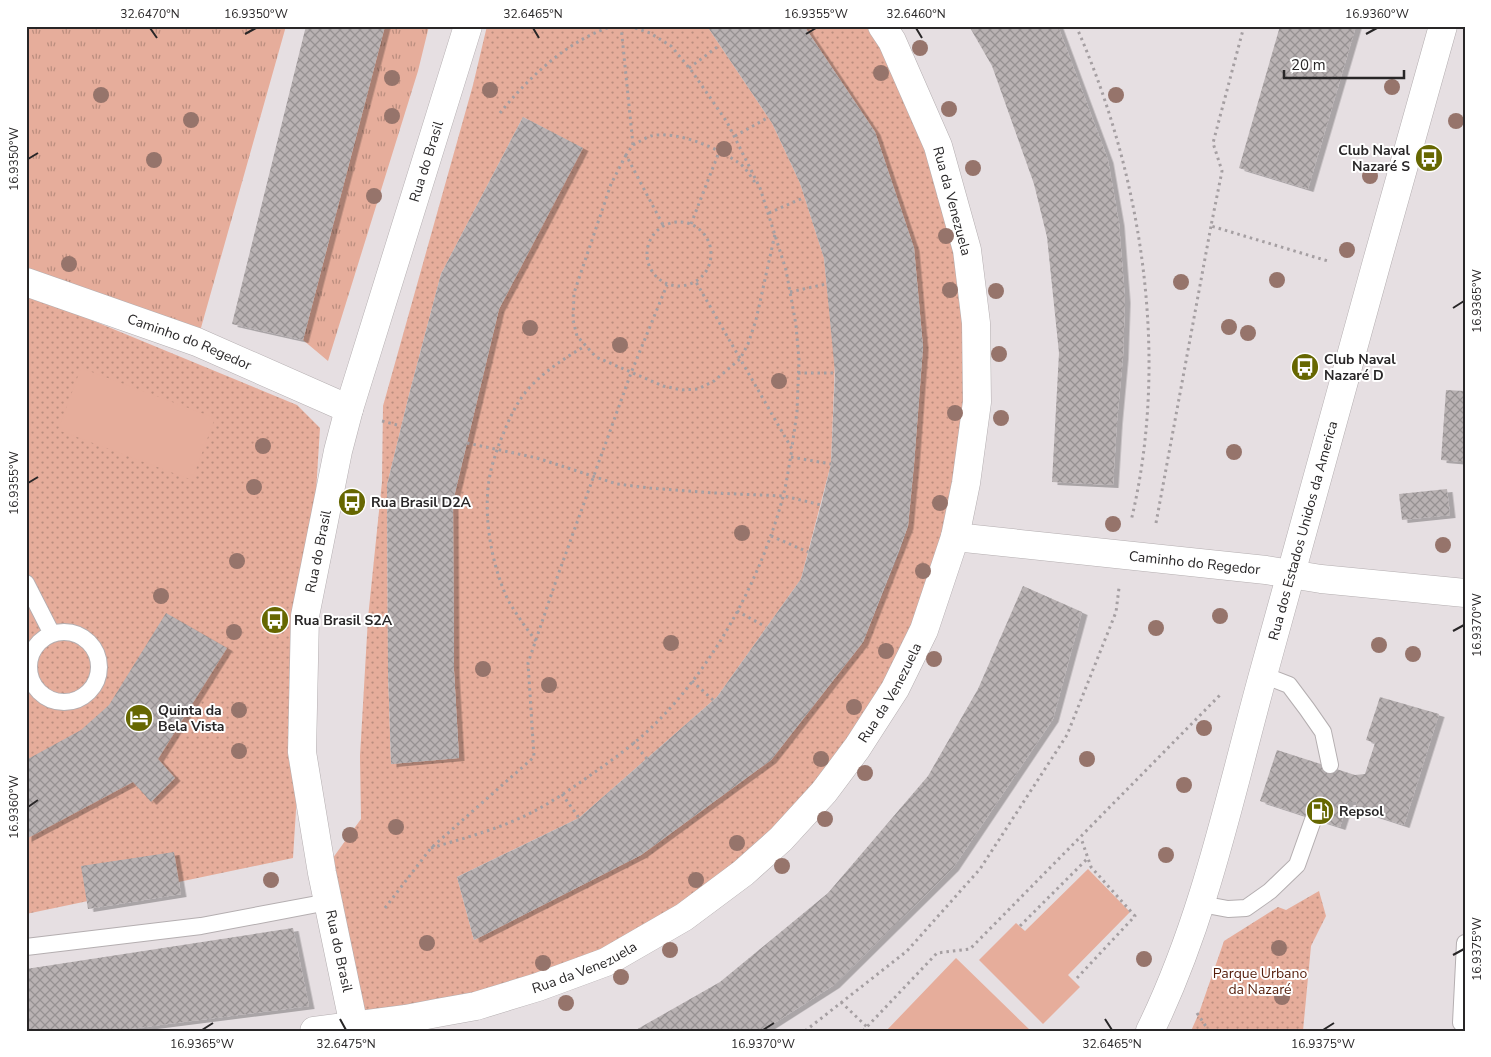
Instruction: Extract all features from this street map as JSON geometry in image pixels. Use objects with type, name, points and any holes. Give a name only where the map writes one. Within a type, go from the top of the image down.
[{"type":"street","name":"Rua do Brasil","points":[[355,1028],[312,821],[302,752],[305,616],[348,409],[468,26]]},
{"type":"street","name":"Rua da Venezuela","points":[[314,1031],[355,1028],[476,1006],[538,987],[606,962],[684,917],[744,873],[781,839],[824,792],[857,748],[895,689],[924,630],[955,537],[966,483],[977,402],[976,323],[967,250],[938,146],[892,41],[882,26]]},
{"type":"street","name":"Rua dos Estados Unidos da America","points":[[1150,1031],[1165,1000],[1201,904],[1324,449],[1443,26]]},
{"type":"street","name":"Caminho do Regedor","points":[[26,282],[197,342],[348,409]]},
{"type":"street","name":"Caminho do Regedor","points":[[955,537],[1331,580],[1465,592]]},
{"type":"lane","points":[[26,582],[52,634]]},
{"type":"lane","points":[[62,632],[74,633],[84,638],[98,658],[100,670],[97,682],[90,692],[81,699],[69,703],[57,702],[46,698],[36,690],[31,680],[28,669],[29,658],[34,648],[42,639],[52,634],[62,632]]},
{"type":"lane","points":[[1263,675],[1289,685],[1307,709],[1322,732],[1330,765]]},
{"type":"lane","points":[[1201,904],[1228,909],[1246,908],[1270,891],[1297,865],[1313,820]]},
{"type":"lane","points":[[26,947],[201,926],[328,902]]},
{"type":"lane","points":[[1461,1023],[1465,943]]},
{"type":"path","points":[[500,113],[514,96],[565,50],[600,30],[613,26]]},
{"type":"path","points":[[621,26],[633,145]]},
{"type":"path","points":[[430,848],[521,818],[562,794],[610,762],[650,728],[692,682],[711,655],[737,611],[770,536],[784,496],[797,412],[796,325],[786,270],[769,213],[760,188],[735,136],[690,68],[671,46],[650,33],[629,26]]},
{"type":"path","points":[[1076,26],[1107,106],[1119,148],[1134,214],[1143,272],[1149,335],[1149,393],[1146,444],[1130,527]]},
{"type":"path","points":[[1155,529],[1222,171],[1213,143],[1244,26]]},
{"type":"path","points":[[690,68],[720,45]]},
{"type":"path","points":[[735,136],[768,117]]},
{"type":"path","points":[[760,188],[740,164],[719,152],[688,139],[665,135],[649,136],[633,145],[611,184],[574,293],[572,320],[577,336],[596,357],[631,374],[663,386],[682,390],[698,389],[714,381],[740,359],[748,344],[756,320],[775,234]]},
{"type":"path","points":[[691,224],[719,152]]},
{"type":"path","points":[[626,155],[663,225]]},
{"type":"path","points":[[769,213],[805,197]]},
{"type":"path","points":[[676,222],[691,224],[708,238],[712,250],[710,263],[705,274],[696,282],[686,286],[675,287],[667,285],[650,270],[646,250],[650,240],[663,225],[676,222]]},
{"type":"path","points":[[1211,226],[1328,261]]},
{"type":"path","points":[[696,282],[792,449]]},
{"type":"path","points":[[790,292],[826,284]]},
{"type":"path","points":[[385,908],[430,848],[534,757],[528,663],[631,374],[667,285]]},
{"type":"path","points":[[536,641],[523,624],[509,600],[500,580],[494,559],[489,535],[488,490],[491,467],[515,408],[529,388],[546,372],[585,346]]},
{"type":"path","points":[[798,373],[835,373]]},
{"type":"path","points":[[374,419],[401,426]]},
{"type":"path","points":[[467,443],[498,448],[537,458],[617,484],[714,493],[784,496],[821,505]]},
{"type":"path","points":[[791,457],[831,464]]},
{"type":"path","points":[[770,536],[808,552]]},
{"type":"path","points":[[805,1031],[907,951],[980,869],[1067,735],[1116,612],[1119,584]]},
{"type":"path","points":[[737,611],[766,627]]},
{"type":"path","points":[[692,682],[713,700]]},
{"type":"path","points":[[863,1031],[937,953],[970,949],[1222,694]]},
{"type":"path","points":[[633,742],[647,759]]},
{"type":"path","points":[[562,794],[579,818]]},
{"type":"path","points":[[1077,978],[1135,916],[1091,867],[1081,837]]},
{"type":"path","points":[[1020,926],[1088,858]]},
{"type":"path","points":[[841,1002],[867,1027]]},
{"type":"path","points":[[1199,1014],[1209,1031]]},
{"type":"green space","points":[[26,26],[286,26],[197,342],[26,282]]},
{"type":"green space","points":[[385,26],[429,26],[418,71],[328,361],[303,340]]},
{"type":"green space","points":[[487,26],[707,26],[772,123],[800,183],[824,258],[835,362],[831,464],[801,579],[717,697],[579,818],[457,877],[474,940],[641,855],[771,760],[863,642],[899,552],[908,526],[923,347],[914,248],[875,132],[804,26],[882,26],[938,146],[977,402],[924,630],[781,839],[606,962],[354,1025],[322,873],[361,819],[360,756],[368,618],[382,482],[383,406],[473,85]],"holes":[[[523,117],[582,148],[499,309],[453,501],[454,671],[459,758],[391,764],[388,671],[387,485],[441,274]]]},
{"type":"green space","points":[[26,293],[297,405],[320,428],[293,858],[26,914]]},
{"type":"green space","points":[[81,368],[215,418],[192,480],[58,430]]},
{"type":"green space","points":[[1088,869],[1130,912],[1068,975],[1080,987],[1043,1024],[979,960],[1016,923],[1025,931]]},
{"type":"green space","name":"Parque Urbano da Nazaré","points":[[1319,891],[1326,916],[1311,946],[1303,1031],[1191,1031],[1224,941],[1278,907],[1286,910]]},
{"type":"green space","points":[[956,958],[1031,1031],[886,1031]]},
{"type":"building","points":[[306,26],[385,26],[303,340],[232,324]]},
{"type":"building","points":[[707,26],[804,26],[875,132],[914,248],[923,347],[908,526],[863,642],[771,760],[641,855],[474,940],[457,877],[579,818],[717,697],[801,579],[821,505],[831,464],[835,373],[824,258],[800,183],[772,123]]},
{"type":"building","points":[[969,26],[1058,26],[1108,160],[1119,223],[1125,300],[1123,356],[1113,485],[1052,482],[1059,353],[1047,237],[1034,184],[992,66]]},
{"type":"building","points":[[1280,26],[1356,26],[1308,189],[1239,168]]},
{"type":"building","points":[[523,117],[583,148],[499,309],[453,501],[454,671],[459,758],[391,764],[388,671],[387,485],[441,274]]},
{"type":"building","points":[[1446,390],[1465,391],[1465,462],[1441,460]]},
{"type":"building","points":[[1447,489],[1450,515],[1402,520],[1399,494]]},
{"type":"building","points":[[1023,586],[1082,612],[1053,719],[953,868],[834,985],[762,1031],[634,1031],[720,982],[828,893],[928,776],[978,689]]},
{"type":"building","name":"Quinta da Bela Vista","points":[[166,613],[227,648],[158,759],[175,778],[151,802],[133,782],[26,839],[26,760],[81,730],[109,705]]},
{"type":"building","points":[[1380,697],[1439,714],[1404,825],[1355,809],[1357,802],[1348,802],[1340,827],[1260,801],[1277,750],[1355,775],[1365,774],[1375,743],[1366,740]]},
{"type":"building","points":[[174,852],[181,894],[88,909],[81,866]]},
{"type":"building","points":[[293,928],[309,1006],[113,1031],[26,1031],[26,969]]},
{"type":"place","name":"Club Naval Nazaré S","points":[[1429,158]]},
{"type":"place","name":"Club Naval Nazaré D","points":[[1305,367]]},
{"type":"place","name":"Rua Brasil D2A","points":[[352,502]]},
{"type":"place","name":"Rua Brasil S2A","points":[[275,620]]},
{"type":"place","name":"Quinta da Bela Vista","points":[[139,718]]},
{"type":"place","name":"Repsol","points":[[1320,811]]}]
